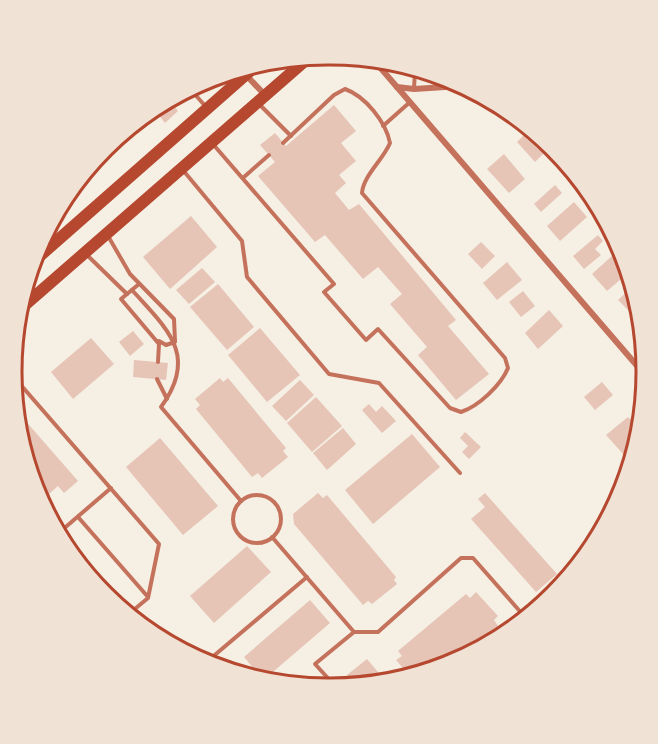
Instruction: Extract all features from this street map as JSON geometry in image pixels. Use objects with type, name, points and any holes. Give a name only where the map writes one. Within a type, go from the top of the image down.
[{"type":"main road","points":[[31,299],[298,67]]},
{"type":"main road","points":[[49,248],[238,80]]},
{"type":"street","points":[[382,70],[636,364]]},
{"type":"street","points":[[249,76],[262,99]]},
{"type":"street","points":[[397,87],[414,89],[441,87]]},
{"type":"lane","points":[[414,89],[415,78]]},
{"type":"lane","points":[[211,143],[244,177],[334,284],[324,292],[366,340],[378,329],[450,408],[461,412],[472,409],[505,377],[508,368],[505,358],[362,193],[362,186],[384,158],[390,143],[383,126],[356,93],[345,89],[333,95],[283,143]]},
{"type":"lane","points":[[196,96],[207,108]]},
{"type":"lane","points":[[262,99],[291,136]]},
{"type":"lane","points":[[383,126],[410,102]]},
{"type":"lane","points":[[244,177],[269,155]]},
{"type":"lane","points":[[181,169],[242,241],[246,277],[329,374],[379,383],[460,473]]},
{"type":"lane","points":[[107,233],[117,254],[139,284],[174,319],[177,369],[167,399],[161,407],[241,501]]},
{"type":"lane","points":[[84,253],[102,267],[127,294]]},
{"type":"lane","points":[[139,284],[121,299],[156,338],[166,345],[175,342]]},
{"type":"lane","points":[[132,290],[175,342]]},
{"type":"lane","points":[[156,338],[159,344],[158,362]]},
{"type":"lane","points":[[157,379],[167,399]]},
{"type":"lane","points":[[23,389],[159,544],[148,598],[135,609]]},
{"type":"lane","points":[[65,527],[111,488]]},
{"type":"lane","points":[[255,495],[262,495],[275,503],[279,510],[280,525],[272,537],[256,542],[248,541],[236,531],[233,515],[241,501],[255,495]]},
{"type":"lane","points":[[78,516],[148,598]]},
{"type":"lane","points":[[272,537],[354,632]]},
{"type":"lane","points":[[328,678],[315,664],[354,632],[378,632],[461,558],[468,556],[473,558],[520,611]]},
{"type":"lane","points":[[214,656],[307,578]]},
{"type":"building","points":[[334,105],[356,131],[341,143],[356,161],[339,175],[346,183],[335,193],[349,210],[359,204],[456,320],[448,326],[489,374],[456,400],[418,355],[427,347],[390,304],[402,294],[378,267],[363,279],[325,235],[315,242],[258,176],[275,162],[260,145],[275,133],[286,146]]},
{"type":"building","points":[[175,107],[178,111],[165,123],[160,117]]},
{"type":"building","points":[[524,136],[544,153],[535,162],[517,142]]},
{"type":"building","points":[[504,154],[525,179],[509,193],[487,169]]},
{"type":"building","points":[[555,185],[562,193],[541,212],[534,204]]},
{"type":"building","points":[[574,202],[587,217],[560,241],[547,226]]},
{"type":"building","points":[[191,216],[217,247],[170,289],[143,257]]},
{"type":"building","points":[[598,235],[603,241],[595,249],[601,255],[584,269],[573,256]]},
{"type":"building","points":[[481,242],[495,256],[482,269],[468,254]]},
{"type":"building","points":[[612,256],[621,279],[607,291],[592,274]]},
{"type":"building","points":[[507,262],[522,280],[497,300],[483,283]]},
{"type":"building","points":[[202,268],[215,282],[189,304],[176,290]]},
{"type":"building","points":[[218,284],[254,327],[227,350],[190,307]]},
{"type":"building","points":[[523,291],[535,306],[521,317],[509,302]]},
{"type":"building","points":[[625,293],[630,312],[618,300]]},
{"type":"building","points":[[549,310],[563,326],[538,349],[525,333]]},
{"type":"building","points":[[260,328],[300,375],[267,402],[228,355]]},
{"type":"building","points":[[133,331],[144,344],[130,356],[119,342]]},
{"type":"building","points":[[91,338],[114,364],[73,399],[51,372]]},
{"type":"building","points":[[134,360],[168,363],[166,380],[133,377]]},
{"type":"building","points":[[220,378],[223,382],[228,378],[286,448],[283,451],[288,457],[262,478],[258,473],[252,477],[196,409],[200,405],[195,399]]},
{"type":"building","points":[[300,380],[314,395],[286,421],[272,406]]},
{"type":"building","points":[[602,382],[613,395],[595,410],[584,397]]},
{"type":"building","points":[[316,397],[342,426],[312,452],[287,423]]},
{"type":"building","points":[[369,404],[376,412],[382,406],[396,421],[382,433],[362,410]]},
{"type":"building","points":[[628,417],[632,418],[624,455],[606,435]]},
{"type":"building","points":[[27,422],[78,481],[64,493],[58,486],[48,495],[39,471]]},
{"type":"building","points":[[343,428],[356,444],[327,470],[313,453]]},
{"type":"building","points":[[465,432],[481,447],[469,459],[462,452],[468,446],[460,438]]},
{"type":"building","points":[[412,434],[440,467],[373,524],[345,490]]},
{"type":"building","points":[[160,438],[218,506],[183,535],[126,467]]},
{"type":"building","points":[[318,493],[323,498],[327,495],[396,577],[394,580],[397,584],[372,604],[368,601],[363,605],[294,524],[293,514]]},
{"type":"building","points":[[485,493],[557,574],[536,592],[471,519],[485,507],[478,499]]},
{"type":"building","points":[[247,546],[271,572],[214,623],[190,596]]},
{"type":"building","points":[[476,592],[498,616],[494,620],[498,626],[465,647],[404,669],[396,660],[402,656],[398,651],[466,594],[470,598]]},
{"type":"building","points":[[310,600],[330,623],[271,673],[254,669],[244,657]]},
{"type":"building","points":[[367,659],[380,674],[349,678],[347,675]]}]
